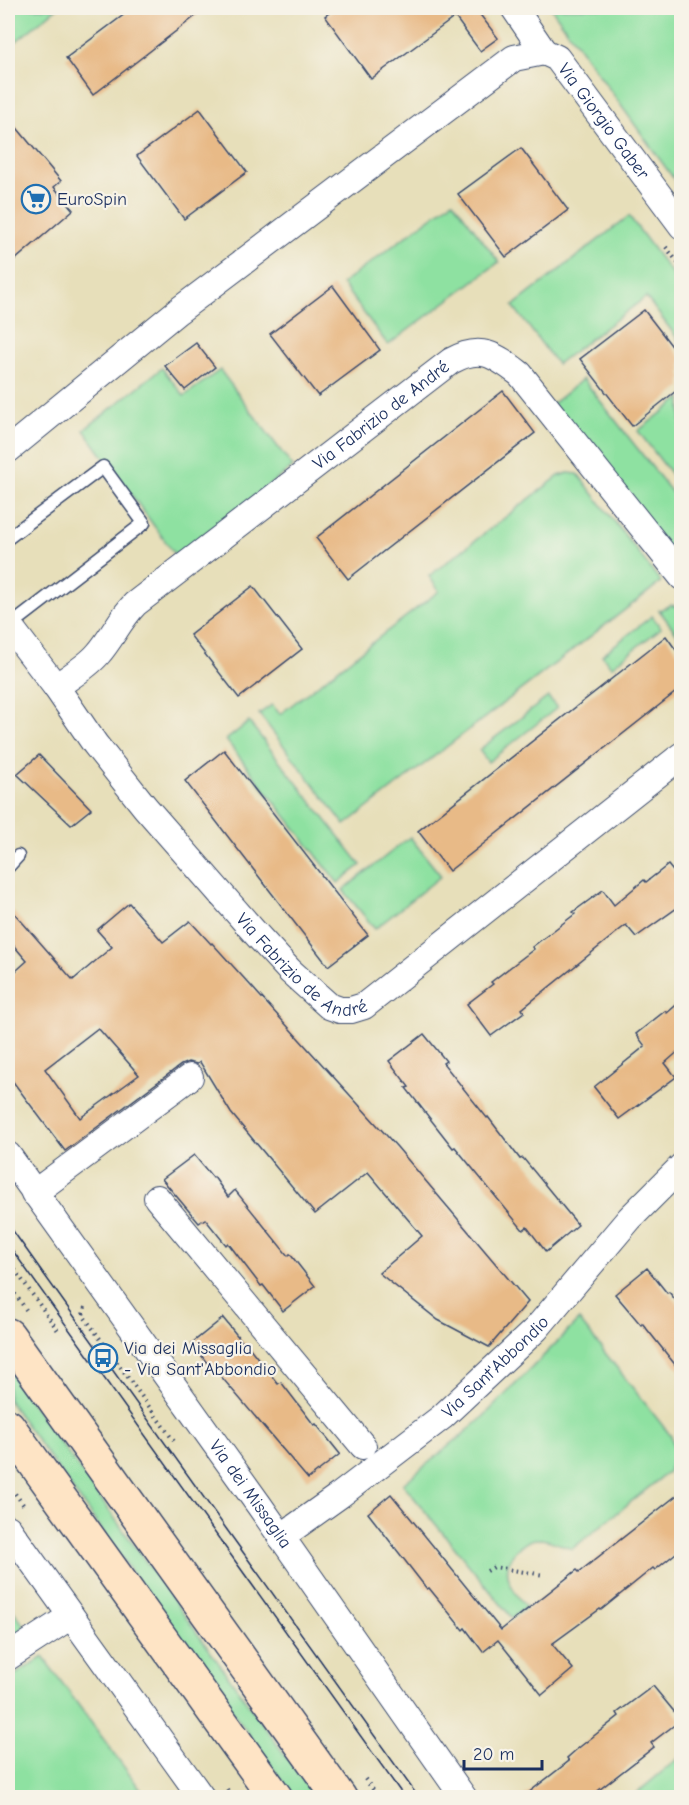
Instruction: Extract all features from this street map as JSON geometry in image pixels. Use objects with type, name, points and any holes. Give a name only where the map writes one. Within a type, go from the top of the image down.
[{"type":"main road","points":[[8,1335],[340,1797]]},
{"type":"main road","points":[[8,1426],[276,1797]]},
{"type":"street","points":[[8,450],[178,311],[504,65],[514,58],[544,52],[514,8]]},
{"type":"street","name":"Via Giorgio Gaber","points":[[544,52],[557,58],[681,225]]},
{"type":"street","name":"Via Fabrizio de André","points":[[56,687],[96,657],[113,635],[124,615],[135,604],[442,368],[465,353],[484,352],[500,359],[520,374],[681,577]]},
{"type":"street","name":"Via Fabrizio de André","points":[[9,625],[95,744],[198,869],[290,971],[328,1006],[340,1010],[351,1010],[364,1006],[681,755]]},
{"type":"street","points":[[34,1192],[190,1077]]},
{"type":"street","name":"Via dei Missaglia","points":[[8,1155],[464,1797]]},
{"type":"street","name":"Via Sant'Abbondio","points":[[281,1537],[442,1417],[536,1329],[630,1218],[681,1166]]},
{"type":"street","points":[[158,1198],[363,1446]]},
{"type":"street","points":[[8,1528],[202,1797]]},
{"type":"street","points":[[8,1657],[71,1616]]},
{"type":"lane","name":"Via Fabrizio de André","points":[[8,538],[103,467],[144,524],[9,625]]},
{"type":"lane","points":[[8,867],[18,856]]},
{"type":"path","points":[[8,1260],[59,1332]]},
{"type":"path","points":[[85,1308],[83,1315],[176,1444]]},
{"type":"path","points":[[487,1570],[494,1567],[544,1575]]},
{"type":"green space","points":[[8,8],[57,8],[8,48]]},
{"type":"green space","points":[[551,8],[681,8],[681,189]]},
{"type":"green space","points":[[453,201],[499,262],[388,345],[342,284]]},
{"type":"green space","points":[[629,216],[681,286],[681,343],[646,297],[557,364],[513,306]]},
{"type":"green space","points":[[162,368],[184,396],[220,370],[293,467],[176,556],[84,430]]},
{"type":"green space","points":[[583,379],[681,504],[681,553],[673,559],[552,404]]},
{"type":"green space","points":[[681,398],[681,487],[638,431]]},
{"type":"green space","points":[[568,473],[578,474],[661,582],[345,825],[259,714],[272,705],[280,714],[439,591],[429,576],[559,476]]},
{"type":"green space","points":[[671,605],[681,608],[681,639],[659,610]]},
{"type":"green space","points":[[652,616],[661,628],[611,667],[602,655]]},
{"type":"green space","points":[[548,697],[557,708],[488,762],[479,750]]},
{"type":"green space","points":[[249,722],[361,865],[338,883],[226,740]]},
{"type":"green space","points":[[410,837],[441,876],[375,929],[343,890]]},
{"type":"green space","points":[[579,1320],[671,1436],[675,1451],[668,1472],[572,1549],[536,1539],[516,1550],[508,1565],[509,1580],[526,1607],[512,1618],[403,1484],[480,1420]]},
{"type":"green space","points":[[8,1370],[315,1797],[294,1797],[8,1400]]},
{"type":"green space","points":[[8,1603],[25,1627],[8,1639]]},
{"type":"green space","points":[[43,1657],[146,1797],[8,1797],[8,1679]]},
{"type":"green space","points":[[681,1756],[681,1797],[632,1797]]},
{"type":"building","points":[[133,8],[206,8],[93,95],[66,58]]},
{"type":"building","points":[[336,8],[475,8],[498,38],[480,51],[455,17],[371,79],[325,16]]},
{"type":"building","points":[[200,109],[247,172],[184,219],[137,156]]},
{"type":"building","name":"EuroSpin","points":[[8,117],[61,181],[54,187],[73,210],[8,266]]},
{"type":"building","points":[[521,148],[568,210],[506,257],[458,194]]},
{"type":"building","points":[[333,286],[380,350],[318,396],[270,334]]},
{"type":"building","points":[[644,310],[681,358],[681,387],[632,426],[580,359]]},
{"type":"building","points":[[196,343],[215,367],[185,390],[165,366]]},
{"type":"building","points":[[503,391],[535,433],[348,579],[316,538]]},
{"type":"building","points":[[253,586],[302,649],[239,698],[190,635]]},
{"type":"building","points":[[666,636],[681,657],[681,688],[449,871],[418,831]]},
{"type":"building","points":[[224,750],[368,935],[328,966],[185,781]]},
{"type":"building","points":[[39,755],[91,809],[71,825],[17,774]]},
{"type":"building","points":[[668,865],[681,881],[681,905],[636,937],[626,925],[522,1009],[524,1012],[491,1036],[467,1004],[534,949],[532,947],[575,914],[573,912],[603,890],[614,905],[644,880],[646,882]]},
{"type":"building","points":[[129,903],[163,942],[190,921],[212,943],[397,1147],[528,1302],[489,1347],[438,1320],[379,1273],[422,1236],[368,1172],[315,1214],[231,1113],[200,1062],[197,1064],[188,1062],[181,1065],[65,1151],[8,1075],[8,978],[27,961],[8,939],[8,906],[73,980],[112,947],[97,930]],"holes":[[[98,1028],[139,1075],[80,1118],[45,1069]]]},
{"type":"building","points":[[681,1001],[681,1049],[665,1063],[676,1077],[619,1119],[594,1087],[645,1046],[636,1034]]},
{"type":"building","points":[[424,1034],[446,1061],[443,1063],[520,1159],[523,1158],[578,1225],[546,1252],[527,1227],[523,1230],[455,1147],[453,1148],[406,1088],[409,1087],[389,1061]]},
{"type":"building","points":[[194,1155],[228,1197],[235,1190],[315,1286],[283,1311],[228,1243],[226,1245],[205,1219],[199,1223],[162,1179]]},
{"type":"building","points":[[647,1268],[681,1307],[681,1372],[642,1323],[641,1325],[615,1294]]},
{"type":"building","points":[[223,1318],[278,1384],[281,1382],[340,1454],[308,1479],[219,1374],[216,1375],[192,1343]]},
{"type":"building","points":[[681,1492],[681,1549],[552,1644],[573,1669],[542,1695],[498,1640],[483,1652],[465,1628],[463,1630],[429,1588],[427,1589],[368,1513],[391,1494],[501,1630]]},
{"type":"building","points":[[653,1686],[681,1720],[651,1743],[654,1747],[590,1797],[523,1797],[569,1761],[567,1758],[619,1716],[617,1713]]},
{"type":"tram line","points":[[8,1224],[419,1798]]},
{"type":"tram line","points":[[8,1244],[405,1798]]},
{"type":"place","name":"EuroSpin","points":[[36,199]]},
{"type":"place","name":"Via dei Missaglia - Via Sant'Abbondio","points":[[103,1358]]}]
